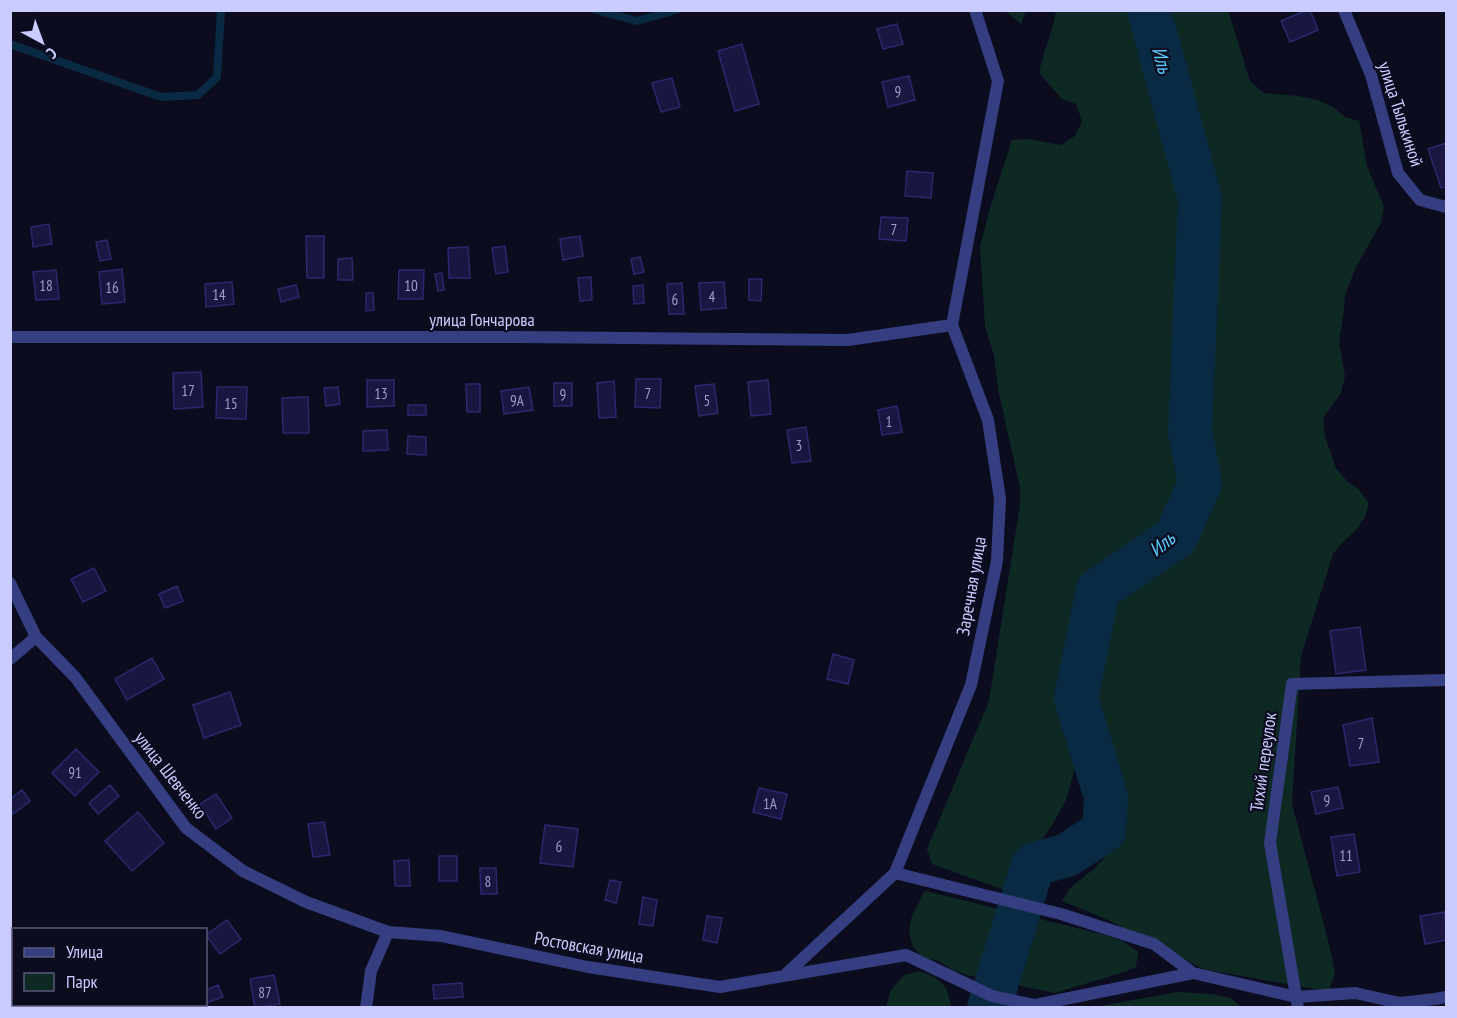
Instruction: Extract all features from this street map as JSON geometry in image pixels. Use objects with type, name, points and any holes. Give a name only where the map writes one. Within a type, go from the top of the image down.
[{"type":"street","points":[[952,325],[998,81],[975,10]]},
{"type":"street","name":"улица Тылькиной","points":[[1344,10],[1371,75],[1398,173],[1420,200],[1445,207]]},
{"type":"street","name":"улица Гончарова","points":[[10,337],[518,337],[848,340],[952,325]]},
{"type":"street","name":"Заречная улица","points":[[784,976],[895,873],[971,685],[997,561],[1000,499],[988,420],[952,325]]},
{"type":"street","name":"улица Шевченко","points":[[10,583],[36,637],[75,677],[186,828],[243,871],[306,902],[388,932]]},
{"type":"street","points":[[10,659],[36,637]]},
{"type":"street","name":"Тихий переулок","points":[[1297,1002],[1270,843],[1292,684],[1446,680]]},
{"type":"street","points":[[895,873],[1061,914],[1154,944],[1193,973],[1297,1002],[1355,993],[1401,1003],[1446,996]]},
{"type":"street","points":[[366,1008],[371,971],[388,932]]},
{"type":"street","name":"Ростовская улица","points":[[388,932],[441,936],[588,968],[720,987],[906,955],[992,996],[1035,1005],[1193,973]]},
{"type":"green space","points":[[1007,11],[1026,11],[1021,24],[1008,13]]},
{"type":"green space","points":[[1056,11],[1228,11],[1250,81],[1264,93],[1318,100],[1333,107],[1345,117],[1359,121],[1367,166],[1384,207],[1381,223],[1356,267],[1345,295],[1339,342],[1345,376],[1341,393],[1323,418],[1325,437],[1336,468],[1369,503],[1365,517],[1356,530],[1333,554],[1301,656],[1292,804],[1335,974],[1329,989],[1314,989],[1203,969],[1106,919],[1062,901],[1070,888],[1106,856],[1115,768],[1079,754],[1066,800],[1051,827],[1007,891],[932,864],[927,849],[989,701],[1020,504],[1020,488],[998,389],[994,356],[985,326],[980,247],[1012,140],[1029,139],[1061,145],[1075,136],[1082,121],[1076,104],[1062,99],[1039,73]]},
{"type":"green space","points":[[925,891],[1109,936],[1124,942],[1138,952],[1136,967],[1055,993],[952,970],[939,961],[923,958],[913,947],[909,932],[912,915]]},
{"type":"green space","points":[[918,971],[942,983],[948,993],[951,1007],[886,1007],[891,990],[903,976]]},
{"type":"green space","points":[[1177,992],[1213,994],[1230,998],[1242,1007],[1095,1007]]},
{"type":"building","points":[[1310,10],[1318,30],[1290,42],[1281,21]]},
{"type":"building","points":[[897,24],[903,44],[883,49],[877,29]]},
{"type":"building","points":[[742,44],[759,104],[735,111],[718,51]]},
{"type":"building","points":[[909,76],[915,100],[888,107],[882,82]]},
{"type":"building","points":[[672,78],[680,107],[661,112],[652,83]]},
{"type":"building","points":[[1446,143],[1446,187],[1441,188],[1428,149]]},
{"type":"building","points":[[907,171],[933,173],[931,198],[905,196]]},
{"type":"building","points":[[881,217],[908,218],[906,241],[879,239]]},
{"type":"building","points":[[49,224],[52,244],[33,247],[31,227]]},
{"type":"building","points":[[306,236],[324,236],[324,278],[307,278]]},
{"type":"building","points":[[580,236],[583,256],[563,260],[560,239]]},
{"type":"building","points":[[107,240],[111,259],[100,261],[96,242]]},
{"type":"building","points":[[505,246],[508,272],[496,274],[492,248]]},
{"type":"building","points":[[468,247],[470,278],[449,278],[448,248]]},
{"type":"building","points":[[640,257],[644,272],[634,274],[631,259]]},
{"type":"building","points":[[352,258],[353,280],[338,280],[338,259]]},
{"type":"building","points":[[122,269],[125,302],[102,304],[99,272]]},
{"type":"building","points":[[56,270],[59,299],[36,300],[33,272]]},
{"type":"building","points":[[399,270],[424,270],[423,299],[398,299]]},
{"type":"building","points":[[442,273],[444,290],[438,291],[435,274]]},
{"type":"building","points":[[591,277],[592,300],[580,301],[578,278]]},
{"type":"building","points":[[749,279],[762,279],[761,301],[749,300]]},
{"type":"building","points":[[232,282],[234,304],[206,307],[205,284]]},
{"type":"building","points":[[724,282],[726,308],[701,310],[699,283]]},
{"type":"building","points":[[682,283],[684,314],[669,314],[667,284]]},
{"type":"building","points":[[296,285],[299,297],[281,302],[278,289]]},
{"type":"building","points":[[643,285],[644,303],[634,304],[633,286]]},
{"type":"building","points":[[366,293],[373,293],[374,310],[366,311]]},
{"type":"building","points":[[201,372],[203,407],[174,409],[173,373]]},
{"type":"building","points":[[636,379],[661,379],[660,408],[635,407]]},
{"type":"building","points":[[367,380],[394,380],[394,406],[367,407]]},
{"type":"building","points":[[768,380],[771,414],[751,416],[748,382]]},
{"type":"building","points":[[614,381],[616,417],[599,418],[597,383]]},
{"type":"building","points":[[554,383],[572,383],[572,406],[554,406]]},
{"type":"building","points":[[466,384],[480,384],[480,412],[467,412]]},
{"type":"building","points":[[714,384],[718,413],[699,416],[695,386]]},
{"type":"building","points":[[217,387],[247,387],[246,419],[216,418]]},
{"type":"building","points":[[338,387],[340,404],[326,406],[324,388]]},
{"type":"building","points":[[529,387],[533,410],[504,414],[501,391]]},
{"type":"building","points":[[308,397],[309,433],[283,433],[282,398]]},
{"type":"building","points":[[408,405],[426,405],[426,415],[408,415]]},
{"type":"building","points":[[897,406],[902,432],[882,435],[878,410]]},
{"type":"building","points":[[806,427],[811,461],[792,463],[787,430]]},
{"type":"building","points":[[387,430],[388,450],[363,451],[363,431]]},
{"type":"building","points":[[408,436],[426,437],[426,455],[407,454]]},
{"type":"building","points":[[94,568],[106,591],[83,602],[71,579]]},
{"type":"building","points":[[177,586],[183,601],[165,608],[159,594]]},
{"type":"building","points":[[1360,627],[1366,670],[1336,674],[1330,631]]},
{"type":"building","points":[[833,654],[854,660],[848,684],[827,679]]},
{"type":"building","points":[[152,658],[164,679],[127,700],[115,679]]},
{"type":"building","points":[[230,692],[241,725],[204,738],[193,705]]},
{"type":"building","points":[[1372,718],[1379,762],[1350,766],[1343,725]]},
{"type":"building","points":[[76,749],[99,772],[75,796],[52,773]]},
{"type":"building","points":[[110,785],[119,796],[98,814],[89,803]]},
{"type":"building","points":[[1338,787],[1343,808],[1316,814],[1311,792]]},
{"type":"building","points":[[759,788],[787,794],[781,819],[753,812]]},
{"type":"building","points":[[22,790],[30,801],[13,814],[10,811],[10,799]]},
{"type":"building","points":[[216,794],[232,818],[216,829],[200,804]]},
{"type":"building","points":[[138,812],[164,843],[132,871],[105,841]]},
{"type":"building","points":[[324,822],[330,855],[313,857],[308,824]]},
{"type":"building","points":[[545,825],[578,829],[573,867],[540,863]]},
{"type":"building","points":[[1354,834],[1360,872],[1337,876],[1331,837]]},
{"type":"building","points":[[439,856],[457,856],[457,881],[439,881]]},
{"type":"building","points":[[409,860],[410,886],[395,886],[394,861]]},
{"type":"building","points":[[480,868],[496,868],[497,894],[481,894]]},
{"type":"building","points":[[610,880],[621,882],[616,903],[605,900]]},
{"type":"building","points":[[643,897],[657,900],[653,926],[639,924]]},
{"type":"building","points":[[1444,912],[1446,940],[1425,944],[1420,916]]},
{"type":"building","points":[[707,916],[722,918],[717,943],[703,940]]},
{"type":"building","points":[[227,920],[241,939],[220,954],[207,934]]},
{"type":"building","points":[[274,975],[280,1004],[255,1008],[250,979]]},
{"type":"building","points":[[462,983],[463,997],[434,999],[433,985]]},
{"type":"building","points":[[218,985],[223,997],[207,1003],[207,990]]},
{"type":"waterway","points":[[10,44],[161,97],[198,95],[217,77],[221,10]]},
{"type":"waterway","points":[[596,10],[637,21],[676,10]]},
{"type":"waterway","name":"Иль","points":[[989,1008],[1033,865],[1067,855],[1104,831],[1106,797],[1076,698],[1098,590],[1176,537],[1200,483],[1190,432],[1200,199],[1149,10]]}]
